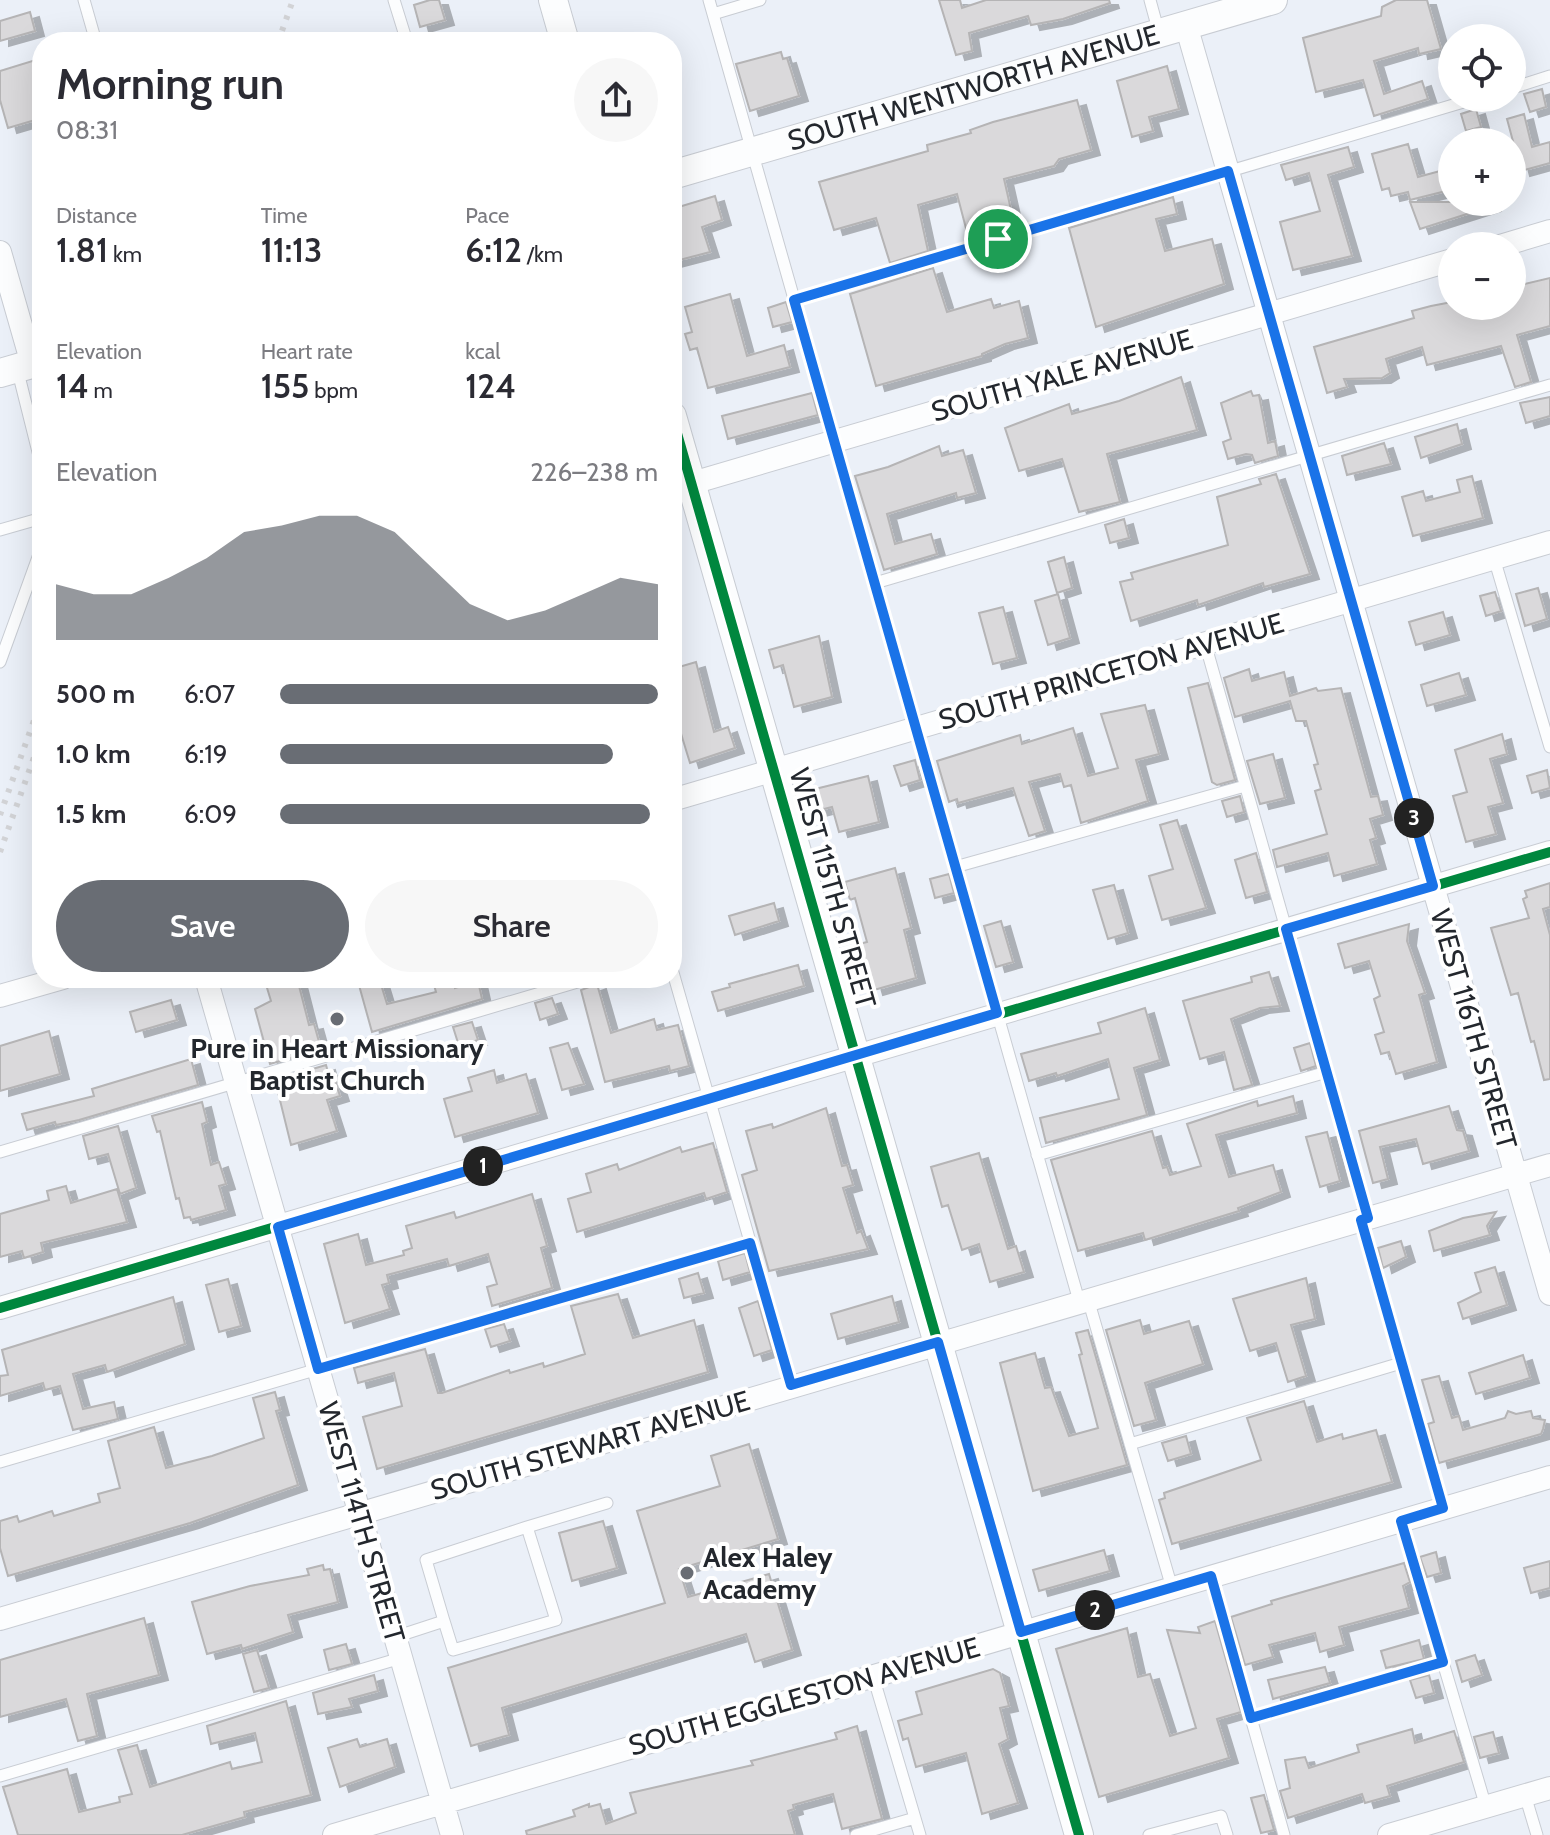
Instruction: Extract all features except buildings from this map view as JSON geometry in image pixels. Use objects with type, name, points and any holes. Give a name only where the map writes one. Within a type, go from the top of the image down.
[{"type":"street","points":[[553,0],[562,32]]},
{"type":"street","name":"SOUTH WENTWORTH AVENUE","points":[[682,172],[1273,0]]},
{"type":"street","name":"WEST 116TH STREET","points":[[1173,29],[1228,171],[1550,1294]]},
{"type":"street","points":[[1526,238],[1550,231]]},
{"type":"street","points":[[0,252],[23,366]]},
{"type":"street","name":"SOUTH YALE AVENUE","points":[[682,486],[1438,264]]},
{"type":"street","name":"WEST 115TH STREET","points":[[682,486],[774,770],[1079,1835]]},
{"type":"street","name":"SOUTH PRINCETON AVENUE","points":[[682,797],[1550,542]]},
{"type":"street","points":[[0,1308],[1550,852]]},
{"type":"street","points":[[0,996],[32,987]]},
{"type":"street","name":"WEST 114TH STREET","points":[[209,988],[452,1835]]},
{"type":"street","name":"SOUTH STEWART AVENUE","points":[[0,1619],[1550,1165]]},
{"type":"street","name":"SOUTH EGGLESTON AVENUE","points":[[334,1835],[1550,1477]]},
{"type":"street","points":[[1389,1835],[1550,1788]]},
{"type":"lane","points":[[84,0],[93,32]]},
{"type":"lane","points":[[394,0],[404,32]]},
{"type":"lane","points":[[709,0],[1037,1155],[1130,1444],[1172,1588]]},
{"type":"lane","points":[[713,14],[760,0]]},
{"type":"lane","points":[[1150,0],[1173,29]]},
{"type":"lane","points":[[1526,84],[1550,76]]},
{"type":"lane","points":[[794,300],[1438,109]]},
{"type":"lane","points":[[23,366],[32,414]]},
{"type":"lane","points":[[875,583],[1550,385]]},
{"type":"lane","points":[[0,530],[32,521]]},
{"type":"lane","points":[[1494,558],[1550,747]]},
{"type":"lane","points":[[0,662],[32,574]]},
{"type":"lane","points":[[1205,643],[1327,1072],[1401,1363],[1443,1508]]},
{"type":"lane","points":[[1537,702],[1550,698]]},
{"type":"lane","points":[[955,867],[1245,786]]},
{"type":"lane","points":[[0,1152],[557,988]]},
{"type":"lane","points":[[677,988],[791,1385]]},
{"type":"lane","points":[[1037,1155],[1327,1072]]},
{"type":"lane","points":[[0,1462],[750,1243]]},
{"type":"lane","points":[[1130,1444],[1401,1363]]},
{"type":"lane","points":[[527,1527],[556,1620],[453,1650],[426,1560],[527,1527],[607,1503]]},
{"type":"lane","points":[[1401,1521],[1486,1807]]},
{"type":"lane","points":[[1211,1576],[1284,1835]]},
{"type":"lane","points":[[0,1776],[398,1647],[444,1621]]},
{"type":"lane","points":[[1251,1718],[1443,1662]]},
{"type":"lane","points":[[873,1676],[920,1835]]},
{"type":"lane","points":[[1525,1795],[1537,1835]]},
{"type":"lane","points":[[1149,1835],[1221,1816],[1227,1835]]},
{"type":"lane","points":[[856,1835],[915,1818]]},
{"type":"railway","points":[[282,32],[293,0]]},
{"type":"railway","points":[[0,815],[32,726]]},
{"type":"railway","points":[[0,852],[32,763]]},
{"type":"cycle path","points":[[682,451],[1079,1835]]},
{"type":"cycle path","points":[[0,1308],[1550,852]]},
{"type":"place","name":"Pure in Heart Missionary Baptist Church","points":[[337,1019]]},
{"type":"place","name":"Alex Haley Academy","points":[[687,1573]]},
{"type":"route","points":[[1228,171],[1433,886],[1286,929],[1368,1218],[1361,1220],[1443,1508],[1401,1521],[1443,1662],[1251,1718],[1211,1576],[1021,1632],[938,1342],[791,1385],[750,1243],[318,1369],[278,1227],[997,1013],[794,300],[998,239],[1228,171]]}]
